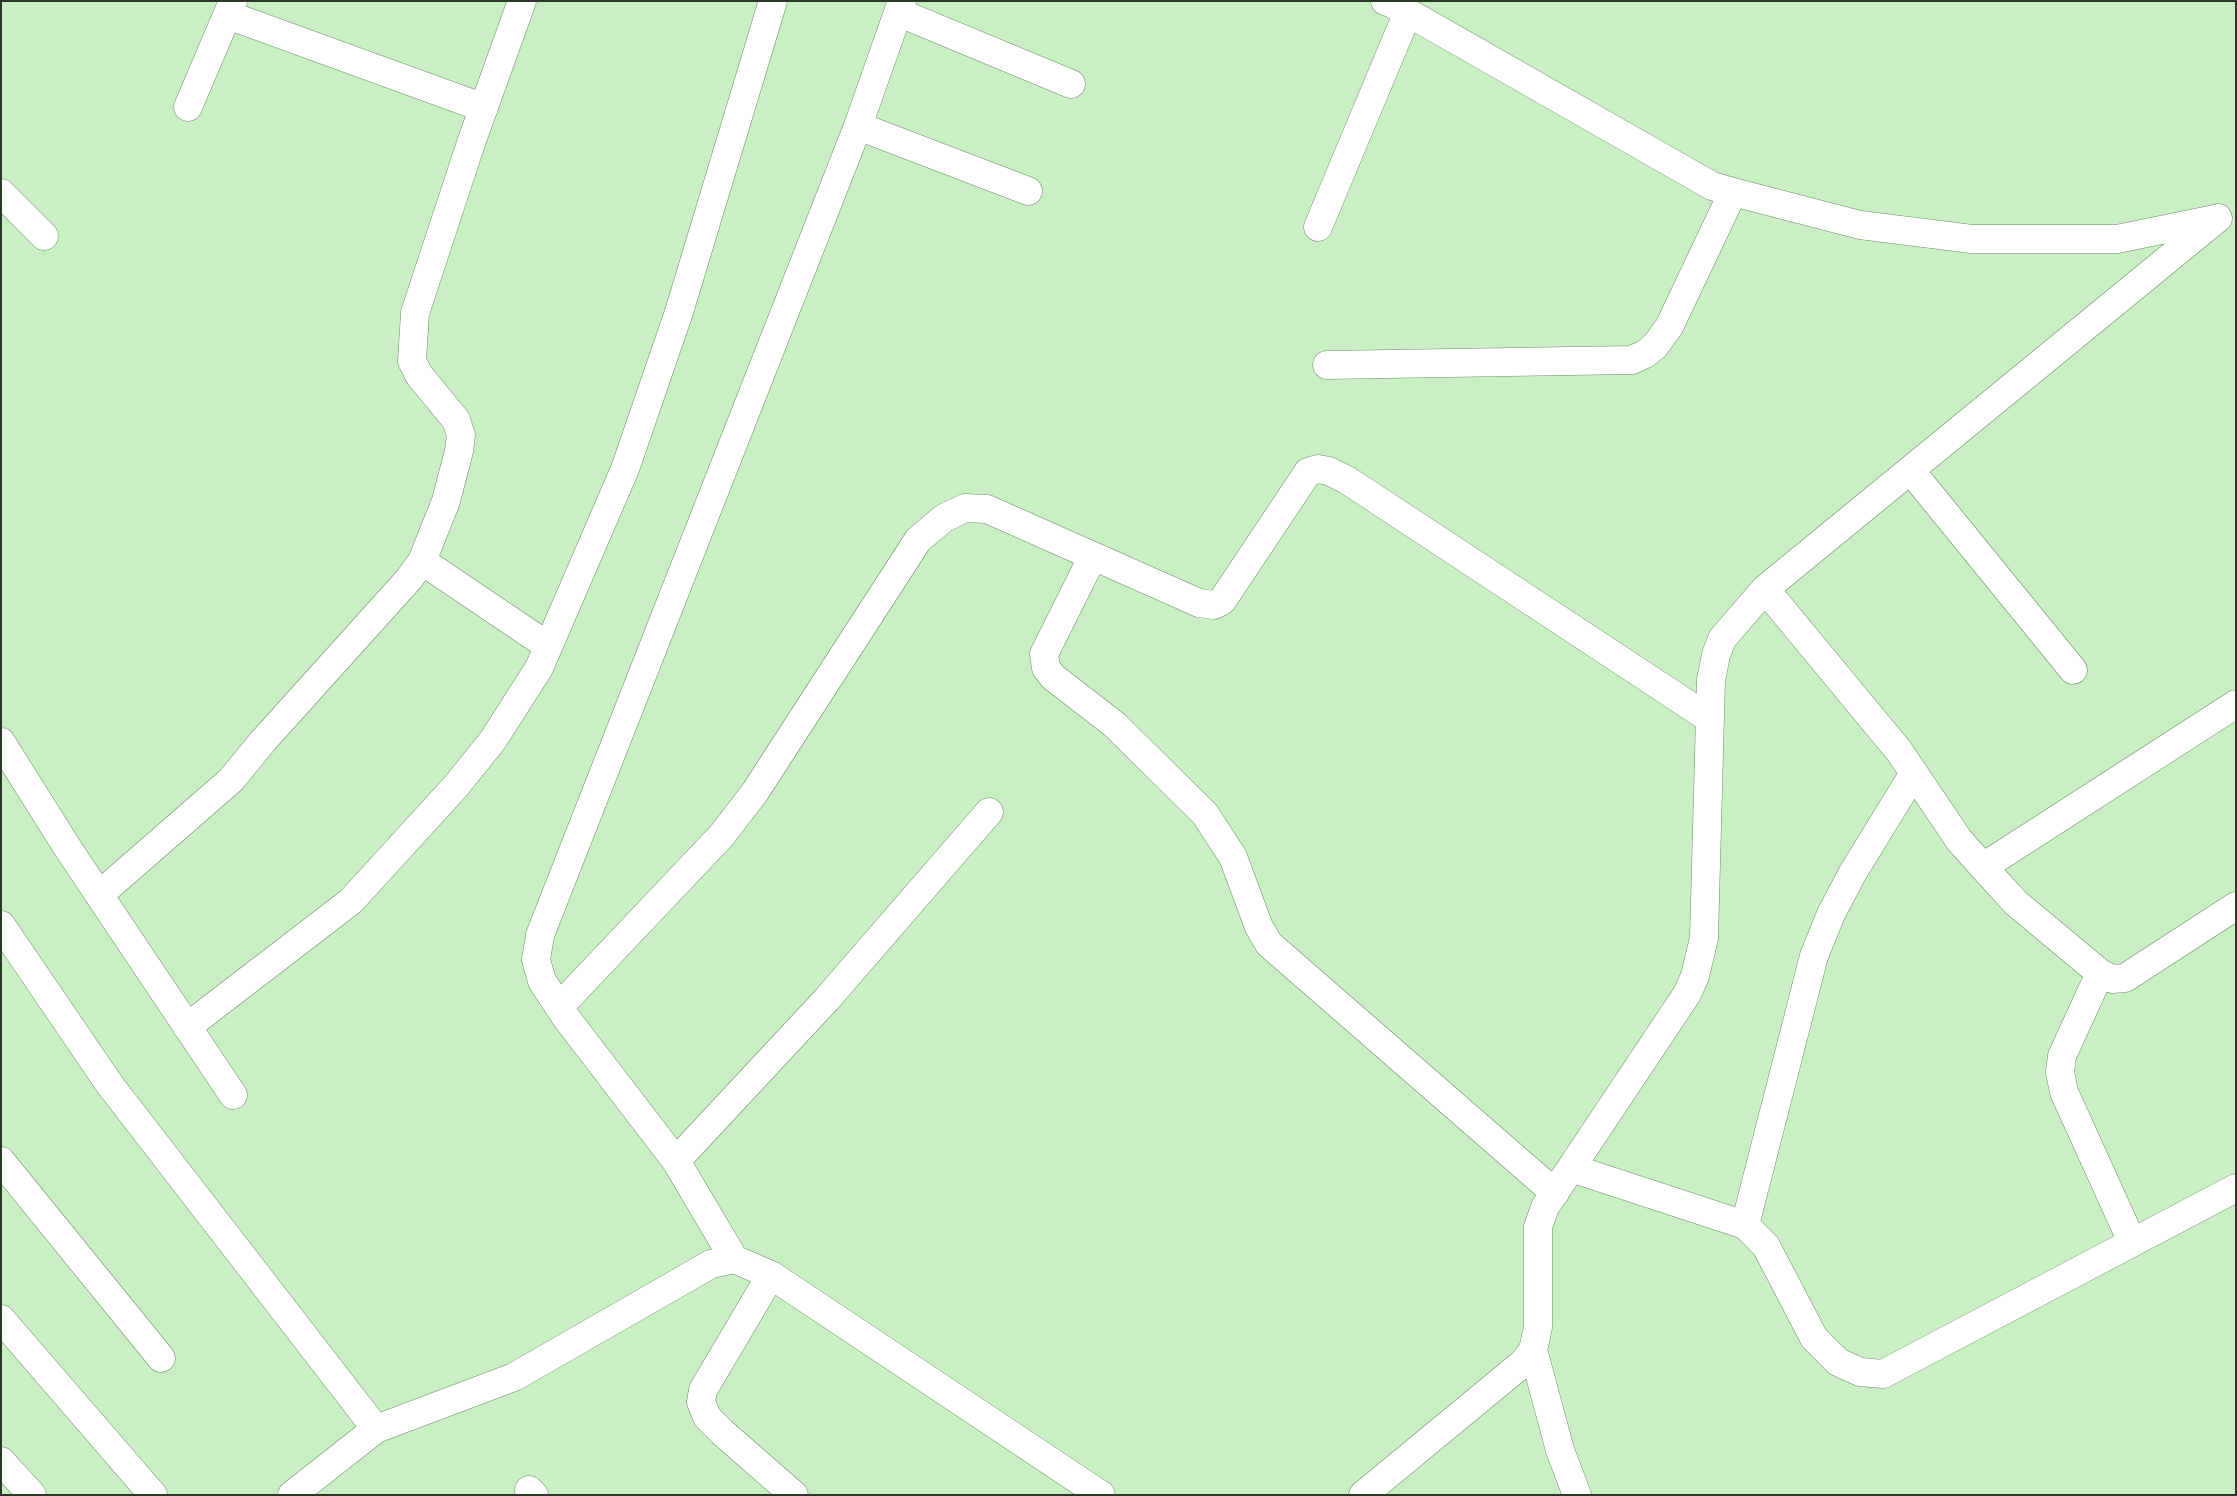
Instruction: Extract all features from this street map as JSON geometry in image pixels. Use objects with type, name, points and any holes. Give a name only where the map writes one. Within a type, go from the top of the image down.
[{"type":"street","points":[[99,895],[231,780],[263,741],[409,579],[422,561],[446,501],[459,451],[461,435],[456,420],[418,375],[412,361],[415,313],[522,1]]},
{"type":"street","points":[[188,1027],[351,900],[456,786],[493,740],[539,668],[625,469],[679,312],[773,1]]},
{"type":"street","points":[[1071,84],[901,7],[858,126],[540,935],[536,960],[542,981],[559,1007],[676,1161],[734,1259],[770,1275],[1101,1495]]},
{"type":"street","points":[[1318,227],[1397,7],[1712,186],[1860,225],[1972,239],[2117,239],[2227,221]]},
{"type":"street","points":[[188,107],[230,8],[484,108]]},
{"type":"street","points":[[858,126],[1028,191]]},
{"type":"street","points":[[1327,365],[1622,360],[1638,357],[1656,346],[1669,327],[1733,192]]},
{"type":"street","points":[[1,193],[44,236]]},
{"type":"street","points":[[1363,1495],[1523,1363],[1533,1350],[1538,1327],[1538,1227],[1545,1207],[1687,994],[1695,976],[1704,938],[1711,680],[1716,655],[1722,639],[1765,589],[2227,221]]},
{"type":"street","points":[[559,1007],[722,834],[755,792],[918,540],[944,518],[964,508],[987,509],[1198,603],[1214,605],[1222,601],[1308,472],[1318,469],[1329,471],[1347,480],[1710,719]]},
{"type":"street","points":[[1911,471],[2073,670]]},
{"type":"street","points":[[1093,556],[1044,654],[1046,668],[1053,677],[1115,726],[1205,814],[1234,858],[1259,927],[1270,944],[1554,1193]]},
{"type":"street","points":[[422,561],[548,646]]},
{"type":"street","points":[[1765,589],[1899,751],[1959,840],[2016,903],[2100,973],[2112,979],[2126,978],[2236,906]]},
{"type":"street","points":[[1983,867],[2236,704]]},
{"type":"street","points":[[1,742],[99,895],[233,1094]]},
{"type":"street","points":[[1745,1225],[1814,956],[1831,914],[1852,874],[1914,773]]},
{"type":"street","points":[[676,1161],[827,999],[989,812]]},
{"type":"street","points":[[1,925],[110,1085],[376,1429]]},
{"type":"street","points":[[2100,973],[2062,1056],[2060,1072],[2064,1092],[2132,1242]]},
{"type":"street","points":[[1,1161],[161,1358]]},
{"type":"street","points":[[1571,1168],[1745,1225],[1766,1246],[1814,1338],[1838,1362],[1860,1372],[1883,1374],[2236,1188]]},
{"type":"street","points":[[292,1495],[376,1429],[514,1377],[711,1264],[734,1259]]},
{"type":"street","points":[[770,1275],[703,1390],[701,1402],[707,1417],[794,1495]]},
{"type":"street","points":[[1,1319],[153,1495]]},
{"type":"street","points":[[1533,1350],[1560,1450],[1577,1495]]},
{"type":"street","points":[[1,1461],[32,1495]]}]
